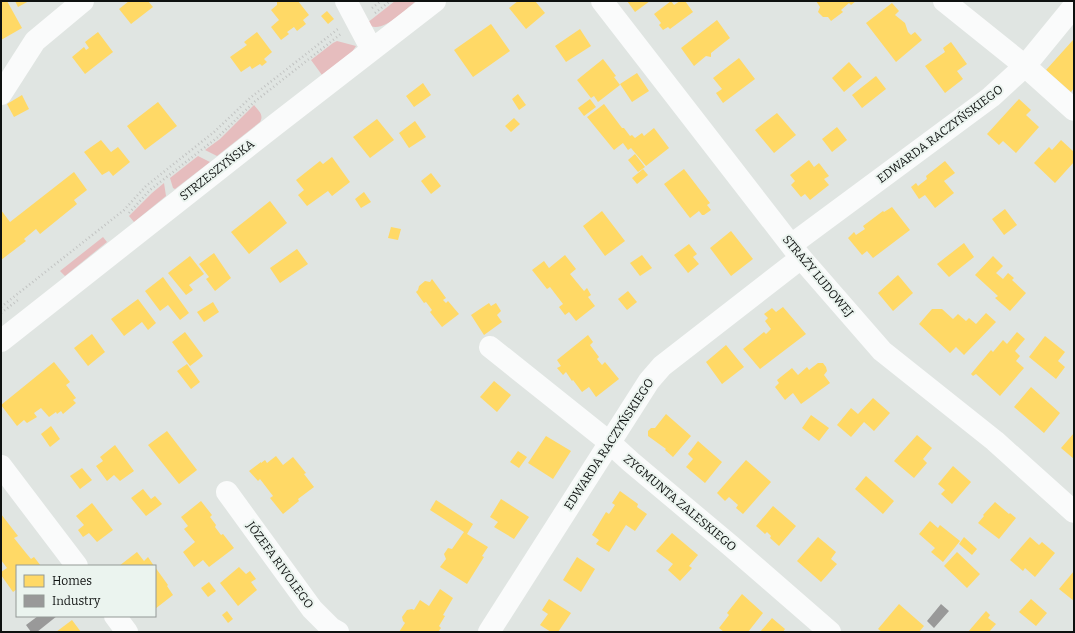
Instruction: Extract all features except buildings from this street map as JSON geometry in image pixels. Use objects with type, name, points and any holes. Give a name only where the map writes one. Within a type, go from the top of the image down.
[{"type":"street","points":[[1,94],[36,41],[83,1]]},
{"type":"street","name":"STRZESZYŃSKA","points":[[1,341],[263,134],[435,1]]},
{"type":"street","name":"STRAŻY LUDOWEJ","points":[[602,1],[796,252],[882,350],[995,441],[1074,512]]},
{"type":"street","points":[[944,1],[1024,66],[1074,110]]},
{"type":"street","name":"EDWARDA RACZYŃSKIEGO","points":[[489,632],[609,442],[649,381],[662,366],[796,252],[991,97],[1024,66],[1074,6]]},
{"type":"street","points":[[353,15],[372,50]]},
{"type":"street","name":"ZYGMUNTA ZALESKIEGO","points":[[490,347],[609,442],[830,632]]},
{"type":"street","points":[[1,466],[76,565]]},
{"type":"street","name":"JÓZEFA RIVOLEGO","points":[[227,492],[312,609],[331,628],[338,632]]},
{"type":"street","points":[[116,617],[127,632]]},
{"type":"path","points":[[1,307],[124,210],[146,186],[214,132],[250,98],[353,15],[381,1]]},
{"type":"path","points":[[128,214],[150,190],[218,137],[253,103],[340,34],[353,15],[390,1]]},
{"type":"path","points":[[1,313],[19,299]]},
{"type":"shaded area","points":[[395,1],[416,1],[399,16],[385,25],[378,27],[367,23]]},
{"type":"shaded area","points":[[337,41],[356,46],[352,52],[322,75],[311,60]]},
{"type":"shaded area","points":[[254,105],[261,115],[260,122],[217,156],[205,150],[220,139]]},
{"type":"shaded area","points":[[198,156],[210,162],[175,189],[173,188],[170,178]]},
{"type":"shaded area","points":[[164,183],[166,196],[134,222],[129,216]]},
{"type":"shaded area","points":[[103,237],[107,242],[65,276],[60,271]]}]
